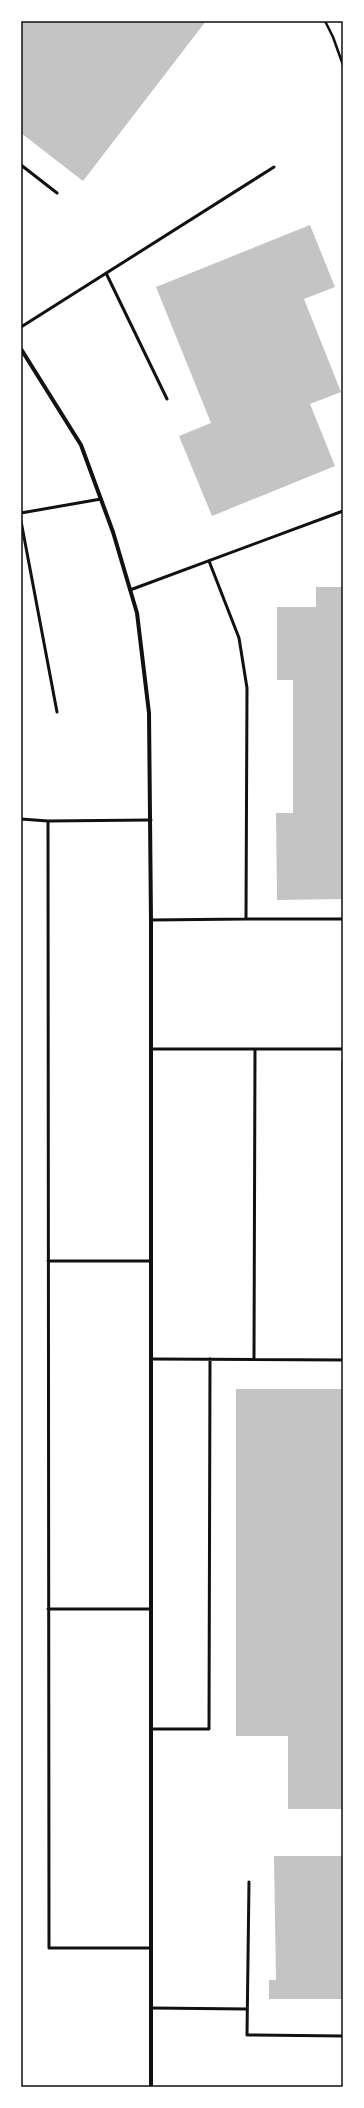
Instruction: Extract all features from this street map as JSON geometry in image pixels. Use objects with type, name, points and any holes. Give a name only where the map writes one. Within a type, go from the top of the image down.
[{"type":"street","points":[[21,349],[81,445],[101,499],[137,613],[149,713],[151,820],[151,2087]]},
{"type":"lane","points":[[21,165],[57,193]]},
{"type":"lane","points":[[21,327],[274,167]]},
{"type":"lane","points":[[106,273],[167,399]]},
{"type":"lane","points":[[21,513],[101,499]]},
{"type":"lane","points":[[130,590],[343,511]]},
{"type":"lane","points":[[21,521],[57,712]]},
{"type":"lane","points":[[209,561],[239,638],[247,688],[246,919]]},
{"type":"lane","points":[[21,819],[48,821],[151,820]]},
{"type":"lane","points":[[48,821],[49,1948],[151,1948]]},
{"type":"lane","points":[[151,920],[343,919]]},
{"type":"lane","points":[[151,1049],[343,1049]]},
{"type":"lane","points":[[254,1360],[255,1049]]},
{"type":"lane","points":[[151,1360],[342,1360],[343,1061]]},
{"type":"lane","points":[[48,1261],[151,1261]]},
{"type":"lane","points":[[151,1729],[209,1729],[210,1360]]},
{"type":"lane","points":[[48,1610],[151,1610]]},
{"type":"lane","points":[[249,1882],[247,2035],[343,2036]]},
{"type":"lane","points":[[151,2008],[247,2009]]},
{"type":"path","points":[[325,21],[333,37],[343,65]]},
{"type":"building","points":[[21,21],[206,21],[83,181],[21,133]]},
{"type":"building","points":[[310,225],[335,287],[304,299],[341,392],[310,404],[335,466],[212,516],[179,436],[211,423],[156,287]]},
{"type":"building","points":[[316,587],[343,587],[343,899],[277,900],[276,813],[293,813],[293,680],[277,680],[277,607],[316,607]]},
{"type":"building","points":[[236,1389],[343,1389],[343,1809],[288,1809],[288,1736],[236,1736]]},
{"type":"building","points":[[274,1856],[343,1856],[343,1999],[269,1999],[269,1980],[276,1980]]}]
